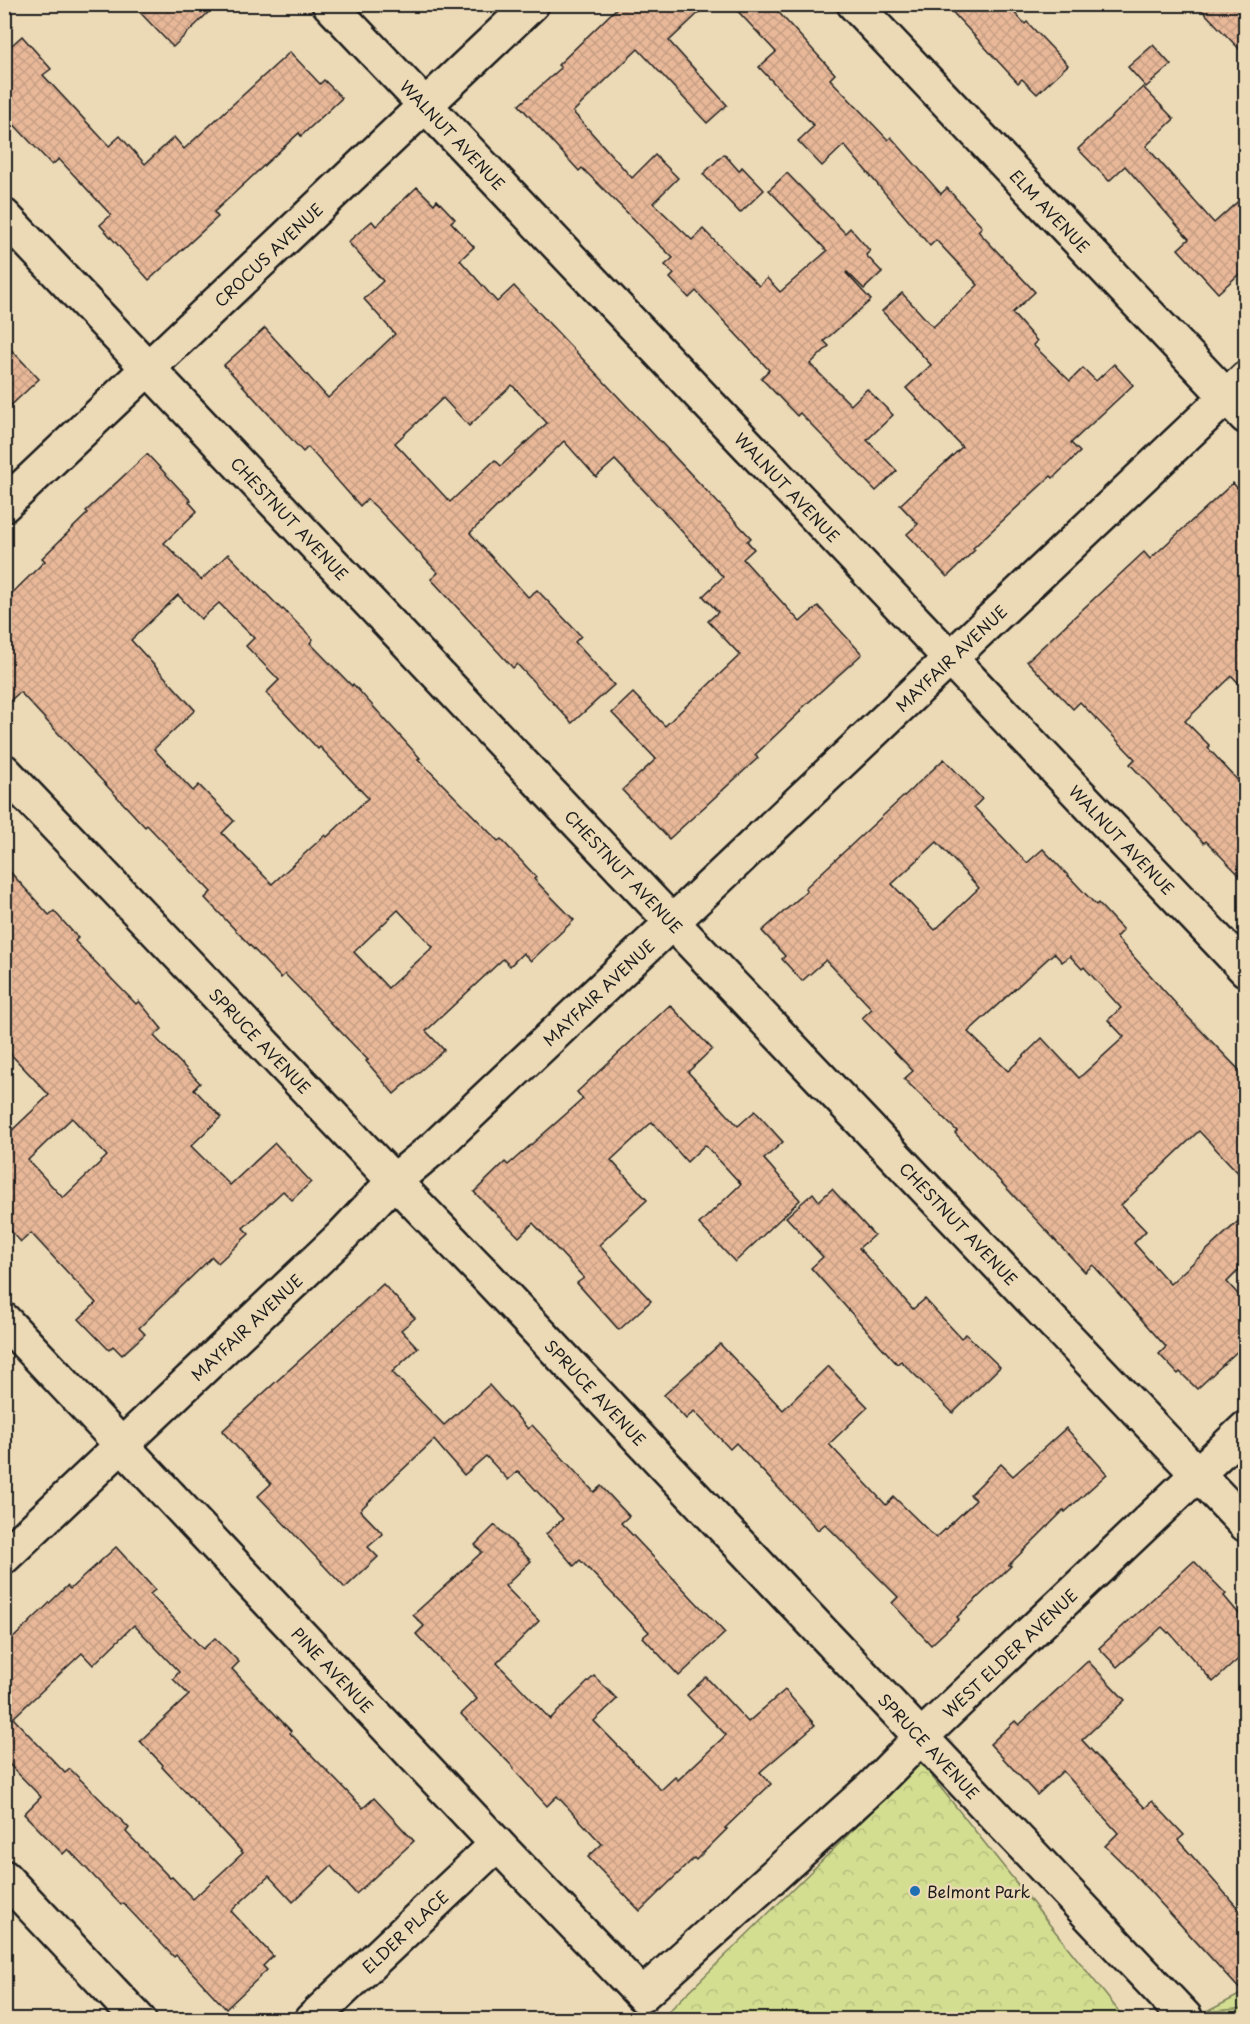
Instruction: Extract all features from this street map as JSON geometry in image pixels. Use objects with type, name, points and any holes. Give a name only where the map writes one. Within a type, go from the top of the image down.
[{"type":"street","name":"WALNUT AVENUE","points":[[329,4],[1245,970]]},
{"type":"street","name":"CROCUS AVENUE","points":[[4,505],[532,4]]},
{"type":"street","name":"ELM AVENUE","points":[[854,4],[1239,397]]},
{"type":"street","name":"CHESTNUT AVENUE","points":[[4,216],[1245,1524]]},
{"type":"street","name":"MAYFAIR AVENUE","points":[[4,1557],[341,1237],[394,1182],[435,1147],[950,658],[1239,397]]},
{"type":"street","name":"SPRUCE AVENUE","points":[[4,771],[489,1279],[1185,2017]]},
{"type":"street","name":"PINE AVENUE","points":[[4,1320],[642,1995],[666,1973]]},
{"type":"street","name":"WEST ELDER AVENUE","points":[[666,1973],[873,1786],[921,1737],[1245,1428]]},
{"type":"street","name":"ELDER PLACE","points":[[311,2019],[497,1844]]},
{"type":"street","points":[[4,1877],[139,2019]]},
{"type":"green space","name":"Belmont Park","points":[[921,1763],[1125,2019],[661,2019]]},
{"type":"green space","points":[[1245,1992],[1245,2019],[1193,2019]]},
{"type":"green space","points":[[1245,2008],[1245,2019],[1136,2019]]},
{"type":"building","points":[[132,4],[217,4],[173,47]]},
{"type":"building","points":[[621,4],[708,4],[669,41],[727,105],[707,123],[638,49],[573,112],[632,178],[655,155],[678,178],[653,203],[692,240],[703,229],[759,286],[767,278],[780,292],[827,251],[769,190],[787,173],[845,233],[850,228],[870,251],[866,255],[882,272],[864,289],[846,273],[871,300],[824,341],[829,346],[810,364],[851,405],[867,389],[893,415],[867,440],[897,471],[876,491],[800,413],[797,416],[761,378],[769,370],[696,291],[689,298],[670,278],[674,274],[665,265],[673,258],[582,168],[579,171],[519,105],[561,68],[558,65]]},
{"type":"building","points":[[731,4],[771,4],[835,74],[830,79],[888,140],[891,137],[941,194],[947,188],[982,227],[978,231],[1035,292],[1012,313],[1037,341],[1033,345],[1070,381],[1083,368],[1096,381],[1114,364],[1133,385],[1071,443],[1080,452],[973,548],[975,550],[947,577],[907,534],[918,524],[900,505],[962,447],[906,388],[931,365],[882,311],[902,293],[933,327],[978,285],[936,240],[930,246],[844,145],[822,166],[798,141],[814,126],[759,67],[776,52]]},
{"type":"building","points":[[945,4],[1006,4],[1025,24],[1027,22],[1068,65],[1037,94],[1022,79],[1018,83]]},
{"type":"building","points":[[1196,4],[1245,4],[1245,55]]},
{"type":"building","points":[[22,36],[51,69],[43,75],[109,146],[120,136],[145,164],[174,137],[184,149],[290,52],[320,84],[324,80],[342,98],[301,136],[299,133],[214,212],[218,217],[149,280],[100,225],[111,215],[59,159],[52,165],[4,114],[4,52]]},
{"type":"building","points":[[1153,45],[1171,65],[1146,87],[1128,67]]},
{"type":"building","points":[[1143,87],[1174,119],[1146,146],[1214,223],[1245,195],[1245,269],[1218,293],[1178,249],[1189,239],[1125,166],[1109,181],[1078,149]]},
{"type":"building","points":[[724,154],[739,171],[742,167],[764,190],[740,213],[703,174]]},
{"type":"building","points":[[417,187],[434,204],[437,200],[455,219],[451,222],[474,247],[460,260],[497,302],[514,286],[751,538],[747,541],[754,549],[743,559],[800,622],[818,606],[862,654],[800,710],[755,755],[758,758],[669,839],[622,790],[656,759],[612,713],[633,693],[665,726],[740,655],[708,621],[718,612],[703,596],[723,577],[667,515],[615,460],[596,477],[564,441],[470,533],[528,597],[537,590],[581,636],[575,642],[614,685],[572,723],[517,664],[513,668],[431,579],[438,573],[376,507],[367,499],[360,506],[308,447],[303,452],[224,365],[265,328],[328,398],[395,334],[364,299],[383,281],[348,242],[372,221],[376,226]],"holes":[[[512,385],[547,423],[501,466],[495,460],[450,502],[395,443],[443,398],[469,426]]]},
{"type":"building","points":[[4,342],[39,379],[4,412]]},
{"type":"building","points":[[147,454],[191,501],[189,502],[197,511],[164,543],[201,580],[228,554],[313,639],[310,643],[352,686],[353,684],[420,758],[418,759],[498,841],[501,839],[536,877],[534,879],[574,920],[531,961],[523,953],[510,966],[503,959],[426,1031],[444,1050],[394,1094],[366,1061],[368,1060],[285,974],[281,978],[205,898],[211,892],[147,825],[145,827],[20,692],[4,706],[4,601],[45,561],[42,558],[88,513],[86,511]],"holes":[[[178,595],[201,619],[219,603],[254,638],[246,646],[279,680],[266,693],[368,798],[272,884],[222,833],[234,821],[199,785],[193,791],[154,749],[195,710],[131,640]],[[398,910],[433,947],[388,988],[354,952]]]},
{"type":"building","points":[[1233,483],[1245,497],[1245,690],[1232,676],[1185,721],[1210,746],[1208,748],[1245,788],[1245,881],[1206,841],[1204,843],[1130,764],[1135,759],[1080,702],[1073,709],[1027,661],[1144,552],[1150,559]]},
{"type":"building","points":[[944,759],[982,799],[974,807],[1027,863],[1043,849],[1096,905],[1098,903],[1123,930],[1116,937],[1245,1076],[1245,1180],[1199,1131],[1121,1205],[1146,1231],[1134,1243],[1170,1284],[1245,1215],[1245,1264],[1227,1282],[1245,1302],[1245,1344],[1197,1389],[1180,1372],[1178,1374],[1159,1354],[1166,1347],[1093,1265],[1085,1272],[955,1133],[957,1131],[904,1079],[913,1071],[862,1018],[872,1009],[826,960],[802,981],[782,959],[785,956],[762,931],[807,891],[805,888]],"holes":[[[937,842],[979,888],[935,930],[892,884]],[[1054,953],[1062,962],[1070,956],[1082,969],[1084,967],[1121,1008],[1108,1020],[1124,1037],[1079,1078],[1042,1038],[1008,1071],[968,1032]]]},
{"type":"building","points":[[4,865],[49,915],[54,911],[78,938],[75,941],[136,1004],[139,1001],[162,1029],[154,1036],[200,1083],[194,1089],[221,1117],[191,1146],[230,1185],[275,1143],[311,1182],[292,1200],[283,1191],[243,1228],[249,1234],[218,1263],[212,1257],[139,1328],[145,1334],[122,1355],[113,1346],[109,1350],[79,1319],[96,1303],[31,1233],[21,1242],[4,1223],[4,1135],[6,1136],[49,1095],[4,1047]],"holes":[[[72,1118],[107,1156],[63,1198],[28,1160]]]},
{"type":"building","points":[[670,1005],[712,1049],[688,1072],[738,1126],[755,1111],[783,1142],[764,1159],[800,1200],[735,1262],[699,1224],[741,1184],[705,1145],[687,1162],[652,1122],[611,1160],[647,1200],[599,1245],[651,1301],[619,1330],[577,1283],[584,1278],[533,1223],[519,1237],[474,1192],[505,1162],[508,1165],[583,1099],[577,1092]]},
{"type":"building","points":[[832,1189],[874,1235],[859,1248],[913,1309],[925,1299],[961,1338],[966,1334],[1000,1367],[953,1413],[901,1361],[897,1364],[811,1268],[823,1257],[786,1217],[813,1193],[819,1201]]},
{"type":"building","points":[[383,1284],[415,1318],[401,1330],[418,1348],[392,1372],[444,1425],[489,1385],[528,1429],[532,1425],[594,1492],[601,1486],[629,1516],[621,1523],[725,1633],[679,1676],[643,1637],[649,1632],[580,1560],[574,1566],[546,1534],[563,1519],[518,1471],[508,1480],[486,1456],[464,1475],[434,1440],[360,1510],[383,1534],[368,1547],[378,1557],[345,1588],[258,1496],[271,1484],[222,1431]]},
{"type":"building","points":[[720,1344],[783,1410],[828,1366],[868,1407],[829,1444],[886,1505],[894,1497],[936,1538],[976,1500],[970,1495],[1001,1464],[1013,1476],[1066,1428],[1107,1474],[1065,1512],[1064,1510],[931,1645],[892,1603],[898,1597],[825,1524],[818,1530],[736,1443],[730,1449],[694,1411],[686,1419],[664,1395]]},
{"type":"building","points":[[495,1525],[531,1561],[505,1586],[539,1621],[497,1663],[550,1719],[594,1676],[617,1699],[594,1721],[661,1790],[675,1777],[678,1780],[726,1735],[687,1695],[706,1677],[748,1722],[785,1690],[815,1725],[760,1772],[771,1784],[725,1828],[727,1829],[696,1860],[694,1858],[640,1911],[588,1857],[602,1844],[557,1796],[547,1806],[514,1768],[461,1714],[477,1699],[416,1634],[424,1626],[413,1615],[482,1552],[475,1545]]},
{"type":"building","points":[[116,1547],[155,1590],[150,1594],[203,1649],[215,1638],[239,1662],[232,1669],[363,1808],[374,1798],[414,1841],[356,1894],[331,1866],[293,1902],[269,1876],[231,1911],[273,1956],[263,1966],[267,1970],[226,2009],[176,1955],[174,1957],[123,1903],[121,1905],[68,1849],[63,1854],[24,1814],[41,1797],[4,1759],[4,1647],[67,1586],[70,1589]],"holes":[[[134,1625],[179,1672],[173,1679],[189,1695],[140,1741],[243,1853],[193,1899],[126,1832],[129,1828],[70,1769],[65,1773],[13,1718],[82,1653],[93,1665]]]},
{"type":"building","points":[[1194,1561],[1226,1594],[1224,1596],[1245,1621],[1245,1653],[1213,1682],[1162,1627],[1117,1667],[1099,1648]]},
{"type":"building","points":[[1088,1661],[1125,1700],[1082,1740],[1145,1808],[1152,1801],[1184,1835],[1178,1840],[1245,1916],[1245,1995],[1133,1873],[1105,1846],[1118,1833],[1063,1771],[1037,1795],[990,1744],[1015,1721],[1019,1725]]},
{"type":"place","name":"Belmont Park","points":[[915,1891]]}]
